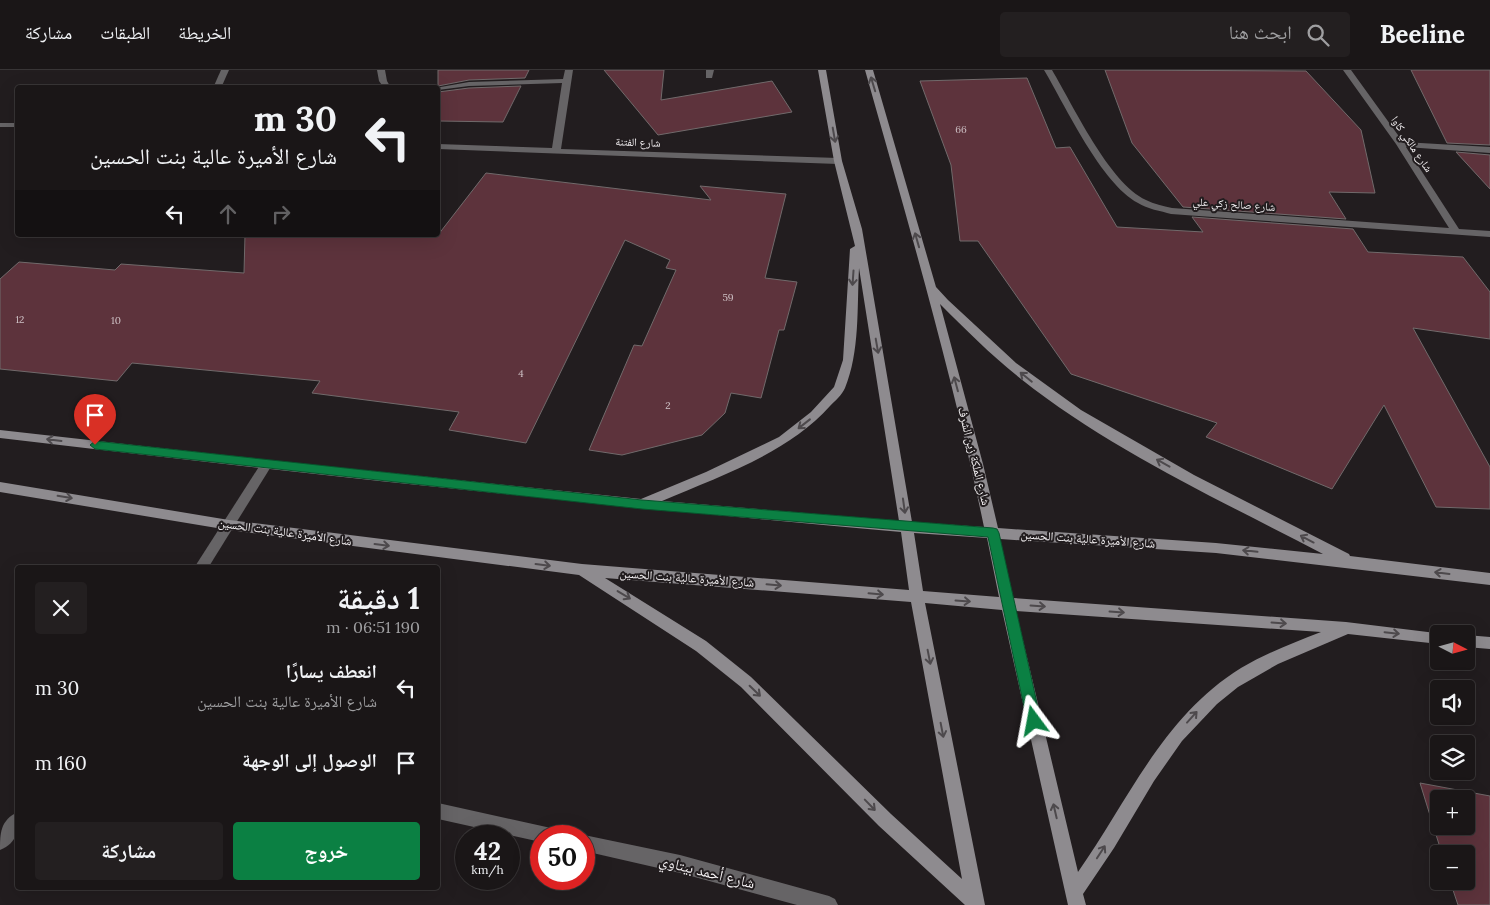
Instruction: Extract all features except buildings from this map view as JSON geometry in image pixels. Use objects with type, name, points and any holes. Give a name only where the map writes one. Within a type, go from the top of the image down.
[{"type":"main road","points":[[822,70],[838,161],[857,229],[896,455],[918,597],[975,903]]},
{"type":"main road","name":"شارع الملكة زين الشرف","points":[[869,70],[931,287],[993,533],[1076,899]]},
{"type":"main road","points":[[642,504],[710,475],[783,440],[815,415],[839,389],[848,360],[857,229]]},
{"type":"main road","points":[[931,287],[961,319],[1005,360],[1039,387],[1073,410],[1188,477],[1350,562]]},
{"type":"main road","name":"شارع الأميرة عالية بنت الحسين","points":[[0,434],[266,465],[642,504],[906,527],[1216,548],[1350,562],[1490,580]]},
{"type":"main road","name":"شارع الأميرة عالية بنت الحسين","points":[[0,487],[229,525],[582,570],[1008,604],[1346,628],[1430,637]]},
{"type":"main road","points":[[582,570],[701,646],[746,682],[885,820],[975,903]]},
{"type":"main road","points":[[1076,899],[1108,841],[1159,758],[1193,714],[1234,681],[1259,666],[1346,628]]},
{"type":"main road","points":[[1475,642],[1490,643]]},
{"type":"street","points":[[218,85],[225,70]]},
{"type":"street","points":[[381,70],[386,85]]},
{"type":"street","points":[[556,151],[569,70]]},
{"type":"street","name":"شارع صالح زكي علي","points":[[1048,70],[1102,162],[1123,188],[1142,202],[1171,211],[1490,234]]},
{"type":"street","name":"شارع مالكي كاوا","points":[[1347,70],[1400,144],[1456,232]]},
{"type":"street","points":[[440,88],[469,84],[566,81]]},
{"type":"street","points":[[0,124],[15,125]]},
{"type":"street","points":[[1400,144],[1490,150]]},
{"type":"street","name":"شارع الفتنة","points":[[440,147],[838,161]]},
{"type":"street","points":[[202,565],[266,465]]},
{"type":"street","points":[[440,812],[530,832]]},
{"type":"street","points":[[0,842],[15,824]]},
{"type":"street","name":"شارع أحمد بيتاوي","points":[[595,845],[680,864],[829,905]]},
{"type":"route","points":[[95,445],[266,465],[642,504],[993,533],[1034,721]]}]
